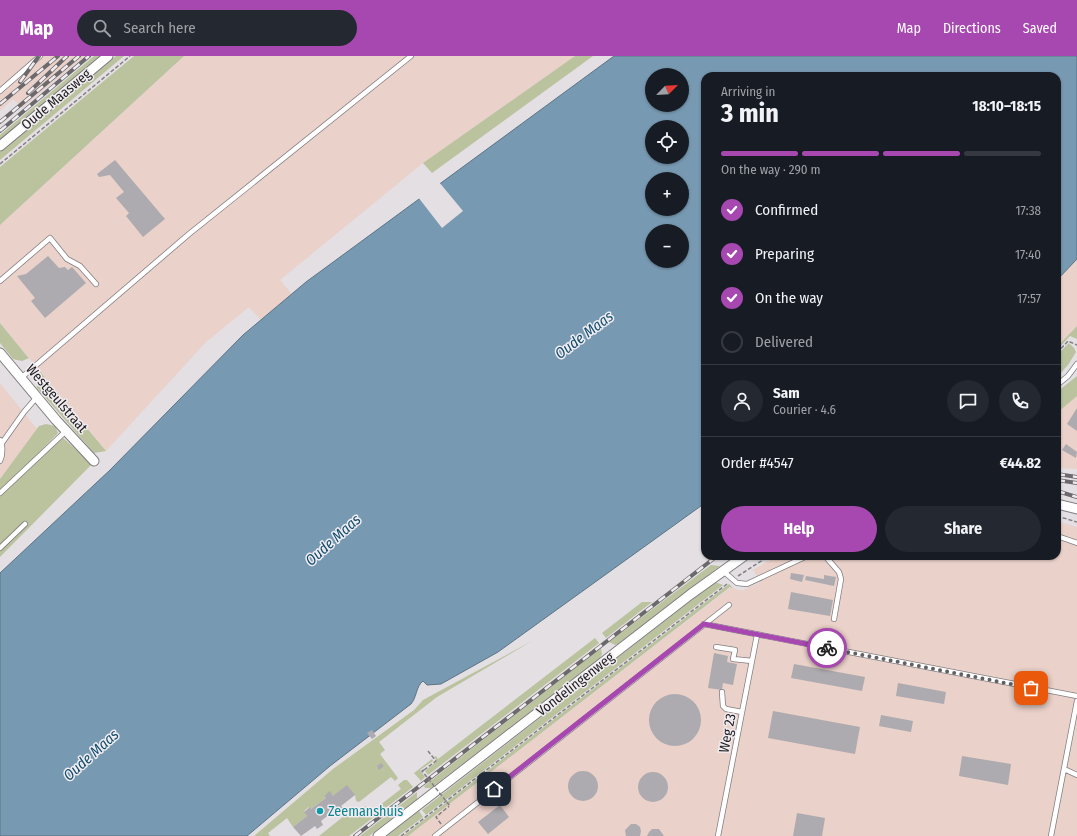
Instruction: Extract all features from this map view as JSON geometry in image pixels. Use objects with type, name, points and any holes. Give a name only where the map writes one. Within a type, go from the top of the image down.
[{"type":"street","name":"Oude Maasweg","points":[[0,146],[108,56]]},
{"type":"street","name":"Westgeulstraat","points":[[0,353],[94,461]]},
{"type":"street","points":[[1061,505],[1077,509]]},
{"type":"street","name":"Vondelingenweg","points":[[378,836],[738,560]]},
{"type":"lane","points":[[0,91],[35,58],[40,56]]},
{"type":"lane","points":[[21,378],[189,234],[411,56]]},
{"type":"lane","points":[[0,281],[50,238],[67,259],[80,266],[96,284]]},
{"type":"lane","points":[[1061,382],[1068,376],[1077,364]]},
{"type":"lane","points":[[0,461],[2,458],[1,442],[24,412],[38,397]]},
{"type":"lane","points":[[0,493],[66,430]]},
{"type":"lane","points":[[0,548],[25,524]]},
{"type":"lane","points":[[1061,537],[1077,543]]},
{"type":"lane","points":[[723,571],[733,580],[742,585],[798,560]]},
{"type":"lane","points":[[828,560],[839,572],[841,579],[834,619]]},
{"type":"lane","points":[[435,836],[729,605]]},
{"type":"lane","points":[[704,624],[1077,696]]},
{"type":"lane","name":"Weg 23","points":[[718,836],[757,635]]},
{"type":"lane","points":[[716,647],[735,650],[733,659],[752,661]]},
{"type":"lane","points":[[722,692],[722,706],[726,709],[742,712]]},
{"type":"lane","points":[[1051,836],[1077,701]]},
{"type":"lane","points":[[1064,769],[1077,775]]},
{"type":"path","name":"Oude Maasweg","points":[[0,164],[130,56]]},
{"type":"path","points":[[1061,349],[1068,341],[1077,345]]},
{"type":"path","points":[[1061,517],[1077,522]]},
{"type":"path","name":"Vondelingenweg","points":[[401,836],[733,580],[763,560]]},
{"type":"path","points":[[428,751],[436,761],[422,771],[450,806],[436,817],[439,821]]},
{"type":"shaded area","points":[[0,56],[85,56],[22,108],[13,99],[0,111]]},
{"type":"shaded area","points":[[184,56],[575,56],[423,163],[280,280],[321,329],[291,353],[249,307],[206,342],[106,451],[0,323],[0,225]]},
{"type":"shaded area","points":[[1077,259],[1077,326],[1061,343],[1061,276]]},
{"type":"shaded area","points":[[0,383],[37,429],[0,479]]},
{"type":"shaded area","points":[[1077,396],[1077,469],[1061,468],[1061,410]]},
{"type":"shaded area","points":[[1061,522],[1077,527],[1077,836],[408,836],[731,587],[738,590],[743,590],[761,582],[753,570],[770,560],[1061,560]]},
{"type":"green space","points":[[94,56],[106,56],[0,142],[0,135]]},
{"type":"green space","points":[[116,56],[124,56],[0,160],[0,152]]},
{"type":"green space","points":[[134,56],[184,56],[0,225],[0,167]]},
{"type":"green space","points":[[575,56],[593,56],[432,173],[423,163]]},
{"type":"green space","points":[[0,323],[29,358],[22,361],[13,359],[0,343]]},
{"type":"green space","points":[[1077,326],[1077,339],[1070,336],[1061,346],[1061,343]]},
{"type":"green space","points":[[1069,343],[1076,352],[1061,373],[1061,351]]},
{"type":"green space","points":[[39,370],[106,451],[94,453],[37,388],[36,375]]},
{"type":"green space","points":[[1077,376],[1077,396],[1061,410],[1061,389]]},
{"type":"green space","points":[[46,424],[55,426],[58,433],[15,477],[62,437],[92,464],[0,557],[0,479],[39,426]]},
{"type":"green space","points":[[711,565],[720,566],[618,644],[615,645],[609,642]]},
{"type":"green space","points":[[715,582],[723,585],[426,815],[422,810]]},
{"type":"green space","points":[[729,584],[733,588],[730,587],[408,836],[403,836]]},
{"type":"green space","points":[[642,602],[652,602],[606,638],[602,633]]},
{"type":"green space","points":[[595,638],[599,643],[428,775],[425,771],[437,761],[434,757],[436,756],[438,759]]},
{"type":"green space","points":[[532,641],[437,697],[379,742],[385,750],[380,754],[398,778],[395,781],[391,777],[359,802],[356,801],[355,795],[333,796],[330,792],[324,796],[326,798],[311,809],[309,807],[304,811],[307,816],[293,827],[287,818],[268,833],[270,836],[254,836],[333,769],[414,710],[423,700]]},
{"type":"green space","points":[[601,648],[602,654],[600,658],[431,788],[425,788],[424,786]]},
{"type":"green space","points":[[432,759],[433,761],[420,770],[425,777],[421,781],[414,773]]},
{"type":"green space","points":[[404,780],[407,780],[413,787],[349,836],[319,836],[349,812],[354,810],[359,811],[366,806],[371,812],[401,789],[398,785]]},
{"type":"green space","points":[[417,792],[417,799],[369,836],[360,836]]},
{"type":"green space","points":[[419,811],[423,817],[398,836],[387,836]]},
{"type":"water","name":"Oude Maas","points":[[614,56],[1077,56],[1077,259],[1061,276],[1061,72],[701,72],[701,506],[498,652],[441,684],[427,685],[423,681],[419,686],[411,704],[330,766],[247,836],[0,836],[0,573],[110,470],[243,335],[306,282]]},
{"type":"pier","points":[[439,182],[463,211],[442,228],[418,197]]},
{"type":"building","points":[[115,160],[165,219],[143,237],[126,216],[129,213],[116,198],[124,192],[110,175],[99,177],[97,174]]},
{"type":"building","points":[[48,256],[59,268],[65,267],[68,270],[72,267],[86,283],[45,318],[31,301],[35,298],[17,276],[26,274]]},
{"type":"building","points":[[1077,408],[1077,431],[1067,424]]},
{"type":"building","points":[[1066,444],[1077,452],[1076,458],[1062,450]]},
{"type":"building","points":[[791,573],[804,575],[802,582],[790,579]]},
{"type":"building","points":[[824,575],[836,577],[834,586],[805,580],[806,576],[824,579]]},
{"type":"building","points":[[791,592],[833,600],[830,616],[788,609]]},
{"type":"building","points":[[714,653],[728,656],[727,662],[737,664],[733,685],[723,683],[722,690],[708,688]]},
{"type":"building","points":[[794,664],[865,677],[862,691],[791,678]]},
{"type":"building","points":[[898,683],[946,692],[944,704],[896,696]]},
{"type":"building","points":[[675,694],[689,698],[697,706],[701,720],[697,734],[689,742],[675,746],[661,742],[653,734],[649,720],[653,706],[661,698]]},
{"type":"building","points":[[773,711],[860,727],[855,754],[768,738]]},
{"type":"building","points":[[881,715],[913,721],[911,732],[879,726]]},
{"type":"building","points":[[372,730],[376,736],[372,739],[367,733]]},
{"type":"building","points":[[962,756],[1011,764],[1008,785],[959,776]]},
{"type":"building","points":[[381,763],[384,766],[379,770],[377,766]]},
{"type":"building","points":[[583,771],[594,775],[598,786],[594,797],[583,801],[572,797],[568,786],[572,775]]},
{"type":"building","points":[[653,772],[664,776],[668,787],[664,798],[653,802],[642,798],[638,787],[642,776]]},
{"type":"building","name":"Zeemanshuis","points":[[347,785],[355,795],[341,806],[344,809],[338,814],[335,810],[321,821],[323,825],[317,829],[315,826],[301,836],[293,827],[307,816],[304,812],[310,807],[311,809],[326,798],[324,796],[330,791],[333,796]]},
{"type":"building","points":[[500,805],[509,817],[488,834],[478,822]]},
{"type":"building","points":[[797,813],[825,818],[822,836],[793,836]]},
{"type":"building","points":[[631,824],[636,824],[640,827],[640,836],[626,836],[625,830]]},
{"type":"building","points":[[652,829],[659,829],[664,836],[647,836]]},
{"type":"railway","points":[[20,82],[39,56]]},
{"type":"railway","points":[[0,104],[58,56]]},
{"type":"railway","points":[[28,93],[67,56]]},
{"type":"railway","points":[[0,122],[79,56]]},
{"type":"railway","points":[[0,131],[89,56]]},
{"type":"railway","points":[[1061,475],[1077,477]]},
{"type":"railway","points":[[1061,481],[1077,483]]},
{"type":"railway","points":[[1061,492],[1077,497]]},
{"type":"railway","points":[[355,836],[712,560]]},
{"type":"way so far","points":[[827,648],[1031,688]]},
{"type":"place","name":"Zeemanshuis","points":[[320,811]]},
{"type":"route","points":[[494,789],[704,624],[827,648]]}]
